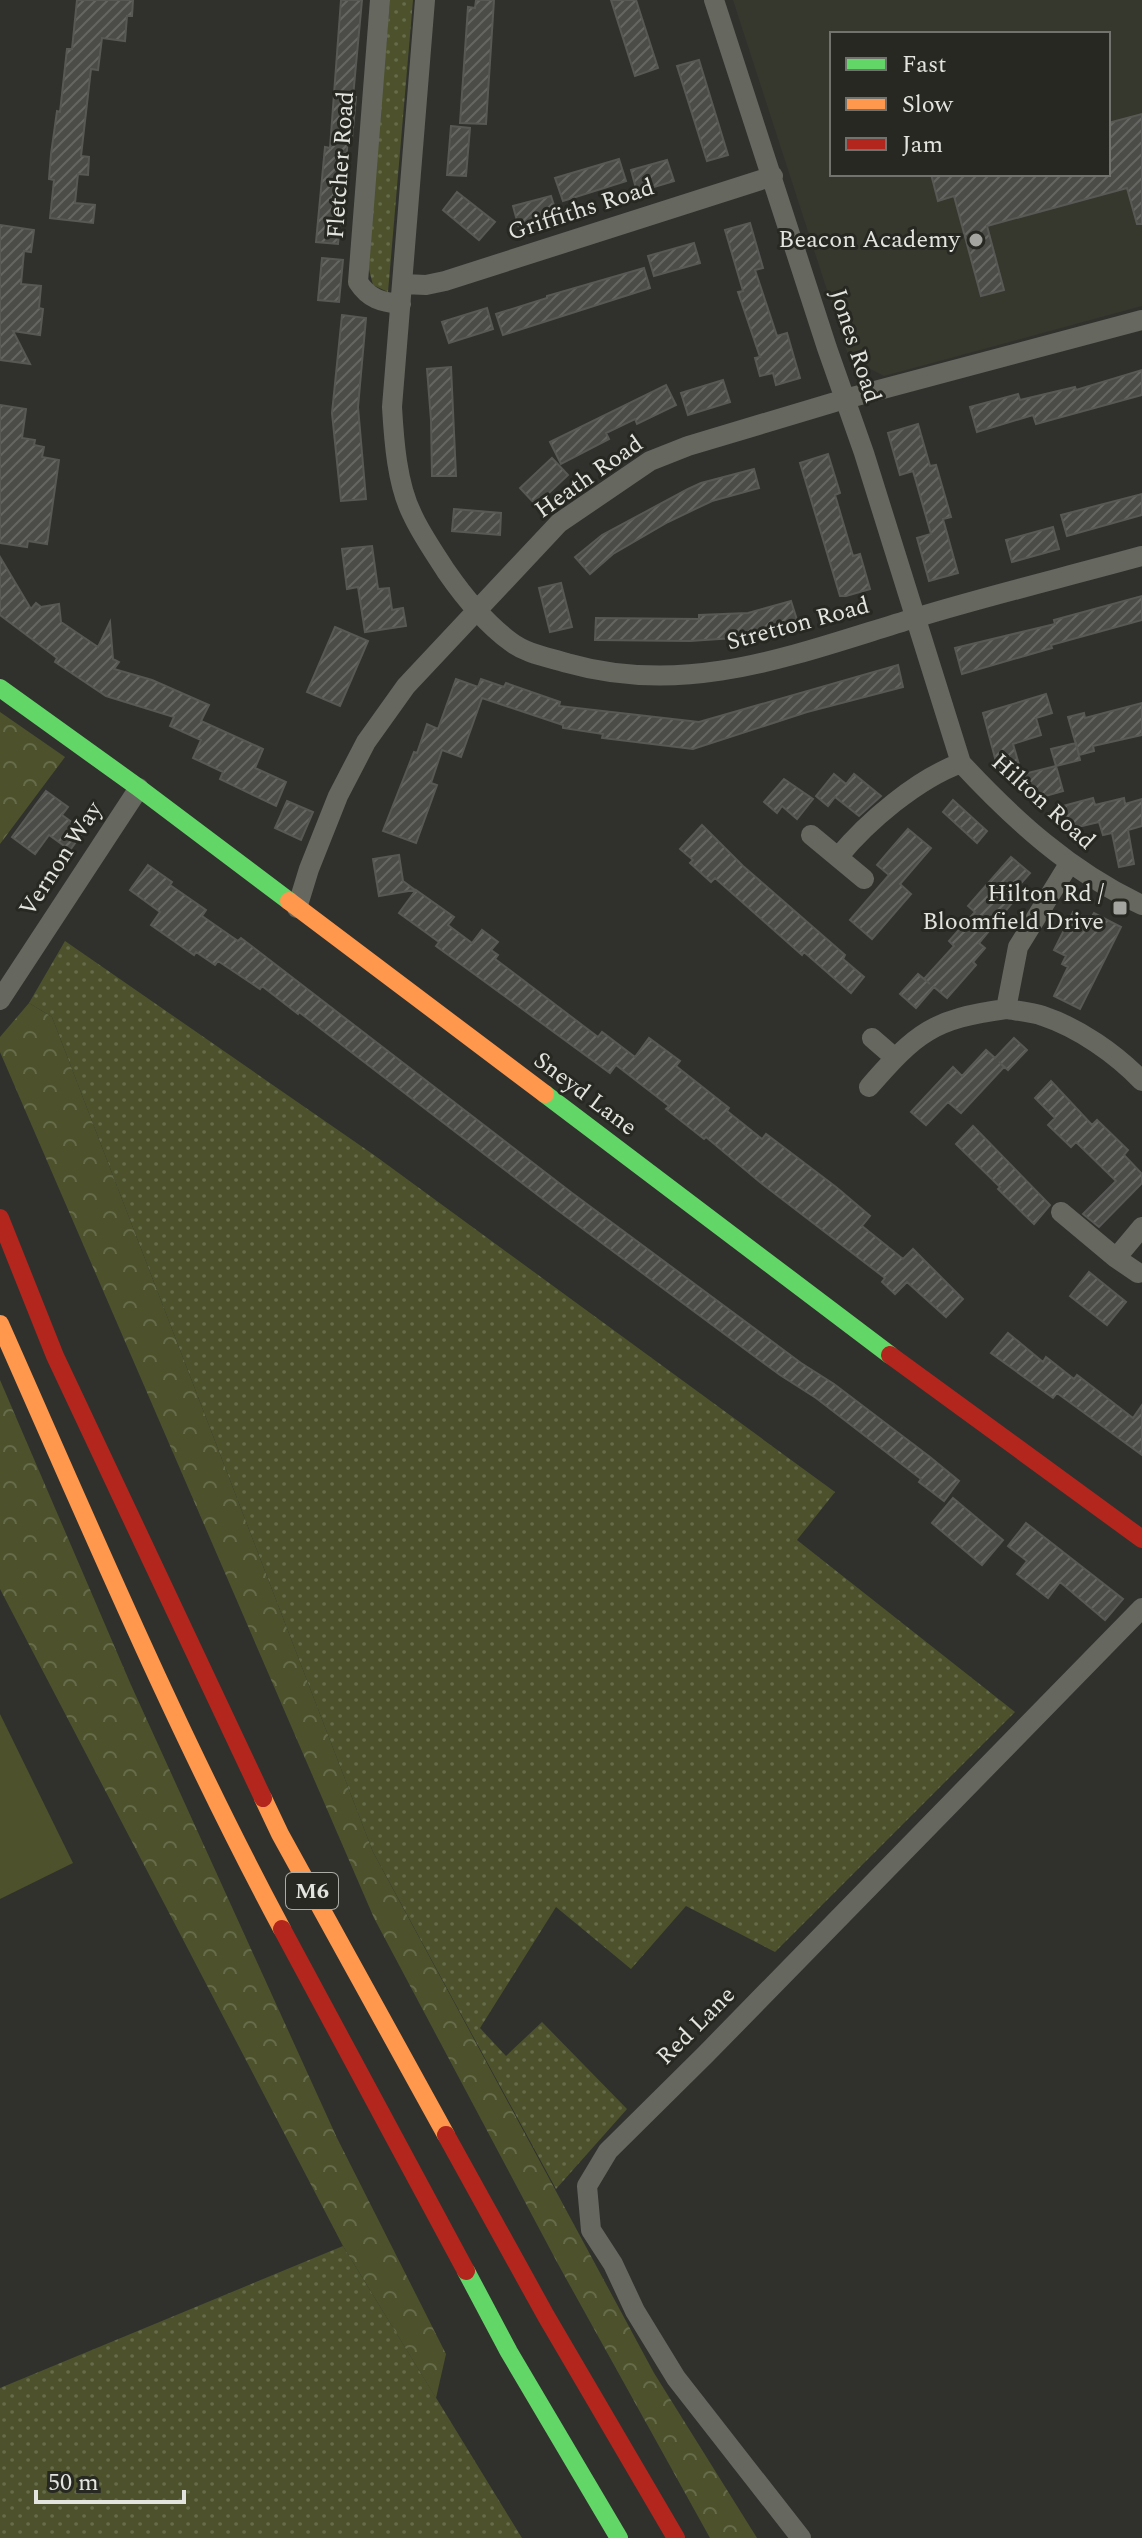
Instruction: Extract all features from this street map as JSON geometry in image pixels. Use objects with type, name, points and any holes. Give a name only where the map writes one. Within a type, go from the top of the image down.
[{"type":"main road","name":"Sneyd Lane","points":[[0,688],[139,788],[995,1434],[1142,1539]]},
{"type":"main road","name":"M6","points":[[0,1218],[55,1356],[280,1834],[546,2316],[676,2538]]},
{"type":"main road","name":"M6","points":[[0,1324],[113,1578],[241,1852],[509,2352],[619,2538]]},
{"type":"street","name":"Fletcher Road","points":[[380,0],[358,282],[365,294],[378,301],[402,294]]},
{"type":"street","points":[[425,0],[392,407],[397,462],[410,511],[428,544],[476,611]]},
{"type":"street","name":"Jones Road","points":[[714,0],[916,618]]},
{"type":"street","name":"Griffiths Road","points":[[402,294],[773,176]]},
{"type":"street","name":"Heath Road","points":[[297,908],[338,796],[366,742],[406,686],[559,523],[650,461],[688,446],[845,399],[1142,320]]},
{"type":"street","name":"Stretton Road","points":[[476,611],[524,650],[589,669],[636,676],[717,673],[789,658],[916,618],[1142,556]]},
{"type":"street","name":"Hilton Road","points":[[916,618],[961,763],[995,799],[1069,864],[1142,905]]},
{"type":"street","points":[[838,857],[856,835],[908,793],[941,770],[961,763]]},
{"type":"street","name":"Vernon Way","points":[[0,1000],[139,788]]},
{"type":"street","points":[[811,835],[864,879]]},
{"type":"street","points":[[1006,1009],[1018,947],[1069,864]]},
{"type":"street","points":[[869,1087],[910,1042],[950,1020],[1006,1009],[1044,1016],[1084,1035],[1142,1081]]},
{"type":"street","points":[[872,1038],[895,1058]]},
{"type":"street","points":[[1061,1212],[1138,1273]]},
{"type":"street","points":[[1116,1258],[1142,1227]]},
{"type":"street","name":"Red Lane","points":[[801,2538],[676,2378],[635,2311],[613,2264],[591,2230],[587,2186],[608,2151],[1142,1608]]},
{"type":"shaded area","name":"Beacon Academy","points":[[733,0],[1142,0],[1142,306],[884,376],[849,358]]},
{"type":"green space","points":[[390,0],[413,0],[388,292],[373,285],[367,262]]},
{"type":"green space","points":[[0,712],[65,757],[0,844]]},
{"type":"green space","points":[[65,941],[374,1155],[835,1492],[797,1540],[1015,1712],[775,1952],[686,1906],[631,1969],[556,1907],[480,2028],[506,2056],[542,2022],[627,2109],[556,2189],[373,1852],[52,1017],[29,1003]]},
{"type":"green space","points":[[29,1003],[52,1017],[373,1852],[654,2373],[757,2538],[710,2538],[558,2264],[374,1918],[0,1052],[0,1037]]},
{"type":"green space","points":[[0,1380],[131,1685],[337,2138],[446,2354],[436,2398],[343,2246],[0,1589]]},
{"type":"green space","points":[[0,1714],[73,1863],[0,1899]]},
{"type":"green space","points":[[343,2246],[522,2538],[0,2538],[0,2388]]},
{"type":"building","points":[[77,0],[133,0],[132,16],[127,16],[125,41],[102,38],[98,70],[91,69],[81,156],[89,157],[88,175],[78,174],[75,203],[95,205],[93,223],[50,218],[54,180],[49,179],[51,154],[57,111],[60,112],[67,49],[72,49]]},
{"type":"building","points":[[341,0],[362,0],[352,139],[348,139],[338,244],[316,242],[325,147],[330,148]]},
{"type":"building","points":[[476,0],[494,0],[486,124],[460,123],[468,7],[475,8]]},
{"type":"building","points":[[611,0],[636,0],[658,68],[635,76]]},
{"type":"building","points":[[699,60],[728,155],[707,161],[677,66]]},
{"type":"building","points":[[1142,114],[1142,224],[1137,224],[1127,188],[987,226],[1004,290],[981,296],[954,196],[938,201],[932,176],[1110,176],[1110,122]]},
{"type":"building","points":[[451,126],[470,128],[466,176],[447,175]]},
{"type":"building","points":[[619,159],[626,181],[563,201],[555,178]]},
{"type":"building","points":[[667,160],[674,181],[637,192],[631,170]]},
{"type":"building","points":[[457,192],[495,222],[479,240],[443,210]]},
{"type":"building","points":[[551,196],[558,218],[519,228],[513,206]]},
{"type":"building","points":[[750,223],[763,268],[755,270],[777,336],[787,333],[800,378],[776,385],[773,373],[760,376],[755,358],[760,357],[738,292],[743,291],[725,230]]},
{"type":"building","points":[[0,225],[34,230],[31,252],[24,251],[21,284],[41,286],[39,308],[43,309],[40,335],[13,331],[30,364],[0,360]]},
{"type":"building","points":[[694,243],[700,263],[654,276],[648,256]]},
{"type":"building","points":[[322,258],[343,260],[339,302],[318,300]]},
{"type":"building","points":[[644,268],[650,288],[503,335],[496,314]]},
{"type":"building","points":[[487,308],[493,329],[449,343],[442,322]]},
{"type":"building","points":[[342,315],[366,318],[358,407],[366,499],[341,501],[332,413]]},
{"type":"building","points":[[451,367],[456,476],[432,476],[427,369]]},
{"type":"building","points":[[1142,370],[1142,395],[1036,424],[1033,415],[977,432],[970,407],[1018,394],[1020,400],[1075,387],[1076,390]]},
{"type":"building","points":[[723,380],[730,402],[688,415],[681,393]]},
{"type":"building","points":[[666,385],[676,405],[637,424],[635,419],[606,433],[609,439],[561,464],[550,442]]},
{"type":"building","points":[[0,405],[26,409],[22,438],[35,440],[34,445],[44,447],[42,457],[59,460],[47,544],[28,541],[27,547],[0,543]]},
{"type":"building","points":[[918,424],[930,466],[936,465],[951,517],[943,519],[958,573],[929,581],[917,538],[931,534],[913,471],[900,475],[888,433]]},
{"type":"building","points":[[828,454],[840,493],[835,495],[853,556],[860,554],[870,589],[846,596],[840,596],[800,463]]},
{"type":"building","points":[[552,458],[568,475],[536,505],[520,488]]},
{"type":"building","points":[[754,469],[759,488],[712,501],[668,522],[613,554],[590,574],[575,557],[602,535],[688,489]]},
{"type":"building","points":[[1142,494],[1142,515],[1067,536],[1061,515]]},
{"type":"building","points":[[454,509],[501,513],[500,535],[452,531]]},
{"type":"building","points":[[1053,527],[1059,549],[1012,562],[1006,540]]},
{"type":"building","points":[[372,546],[378,589],[389,588],[392,610],[403,608],[406,626],[365,632],[358,587],[347,589],[342,549]]},
{"type":"building","points":[[0,557],[31,609],[36,603],[41,607],[59,604],[61,622],[98,647],[110,622],[113,659],[119,662],[114,669],[152,680],[209,705],[201,721],[263,749],[255,768],[286,782],[276,806],[220,779],[223,772],[193,758],[201,740],[170,726],[174,717],[106,696],[55,662],[57,658],[0,615]]},
{"type":"building","points":[[561,583],[572,627],[550,632],[539,588]]},
{"type":"building","points":[[1142,596],[1142,620],[962,674],[955,648],[1055,624],[1054,620]]},
{"type":"building","points":[[791,601],[798,623],[749,637],[690,641],[595,640],[596,618],[699,619],[699,615],[748,613]]},
{"type":"building","points":[[335,627],[368,641],[340,706],[307,692]]},
{"type":"building","points":[[898,665],[903,687],[807,712],[693,749],[602,738],[603,734],[563,728],[563,725],[482,698],[461,757],[442,750],[431,783],[437,785],[416,843],[383,831],[427,724],[438,729],[456,679],[478,687],[481,679],[504,687],[506,683],[560,702],[559,706],[699,722]]},
{"type":"building","points":[[1046,694],[1052,713],[1036,718],[1041,735],[1013,744],[1020,768],[999,773],[983,713]]},
{"type":"building","points":[[1142,703],[1142,735],[1093,746],[1094,751],[1079,755],[1068,717],[1084,713],[1085,718]]},
{"type":"building","points":[[1076,743],[1080,760],[1056,766],[1051,749]]},
{"type":"building","points":[[1056,766],[1063,791],[1031,800],[1024,774]]},
{"type":"building","points":[[834,774],[846,784],[854,774],[881,796],[859,816],[835,797],[828,806],[816,796]]},
{"type":"building","points":[[784,779],[813,799],[797,819],[782,806],[777,813],[764,802]]},
{"type":"building","points":[[46,791],[68,807],[62,815],[84,831],[70,850],[49,835],[35,854],[12,837]]},
{"type":"building","points":[[1093,798],[1095,805],[1124,798],[1125,804],[1142,799],[1142,826],[1128,830],[1134,864],[1119,867],[1112,833],[1103,835],[1099,822],[1069,829],[1063,806]]},
{"type":"building","points":[[953,800],[987,831],[977,843],[943,812]]},
{"type":"building","points":[[287,801],[313,812],[301,840],[275,828]]},
{"type":"building","points":[[702,825],[743,866],[845,955],[843,959],[864,977],[851,993],[804,952],[802,955],[715,878],[711,882],[690,863],[693,860],[680,849]]},
{"type":"building","points":[[908,829],[931,848],[900,884],[911,894],[872,939],[850,920],[889,875],[877,865]]},
{"type":"building","points":[[399,855],[403,881],[415,890],[379,896],[373,859]]},
{"type":"building","points":[[1011,857],[1030,873],[1008,898],[1013,902],[979,943],[985,948],[973,962],[976,965],[947,998],[934,987],[916,1008],[900,994],[918,974],[924,979],[954,946],[949,941],[975,912],[968,906]]},
{"type":"building","points":[[148,865],[206,910],[202,916],[238,941],[241,938],[572,1193],[930,1457],[959,1481],[944,1501],[919,1482],[921,1479],[816,1398],[780,1375],[556,1209],[299,1012],[218,961],[215,965],[196,952],[194,955],[151,925],[160,912],[130,890]]},
{"type":"building","points":[[416,890],[454,917],[448,925],[472,943],[482,930],[498,942],[491,950],[498,955],[495,959],[598,1037],[602,1032],[635,1057],[649,1038],[680,1061],[676,1066],[729,1108],[727,1111],[762,1139],[766,1134],[870,1216],[862,1226],[903,1259],[913,1249],[963,1299],[946,1317],[907,1282],[895,1294],[882,1282],[885,1278],[666,1109],[669,1106],[616,1065],[610,1073],[436,946],[439,942],[399,913]]},
{"type":"building","points":[[1073,912],[1090,920],[1094,913],[1121,927],[1080,1009],[1054,996],[1068,967],[1062,964],[1066,956],[1054,950]]},
{"type":"building","points":[[1014,1038],[1027,1050],[1008,1070],[999,1062],[1004,1067],[961,1113],[948,1102],[926,1125],[911,1112],[953,1067],[962,1076],[986,1050],[995,1058]]},
{"type":"building","points":[[1051,1081],[1092,1125],[1097,1120],[1128,1150],[1124,1155],[1142,1174],[1142,1183],[1099,1227],[1083,1214],[1116,1181],[1076,1142],[1071,1147],[1048,1125],[1055,1118],[1035,1098]]},
{"type":"building","points":[[973,1126],[1050,1205],[1034,1224],[956,1144]]},
{"type":"building","points":[[1089,1272],[1126,1302],[1107,1325],[1070,1296]]},
{"type":"building","points":[[1008,1333],[1043,1362],[1046,1357],[1074,1379],[1077,1375],[1133,1418],[1142,1405],[1142,1455],[1057,1393],[1053,1398],[991,1353]]},
{"type":"building","points":[[953,1498],[1003,1540],[982,1565],[932,1523]]},
{"type":"building","points":[[1026,1523],[1123,1599],[1105,1620],[1060,1582],[1048,1598],[1017,1574],[1027,1561],[1008,1546]]},
{"type":"traffic: fast","points":[[0,688],[289,901]]},
{"type":"traffic: fast","points":[[545,1094],[890,1355]]},
{"type":"traffic: fast","points":[[466,2271],[509,2352],[619,2538]]},
{"type":"traffic: slow","points":[[289,901],[545,1094]]},
{"type":"traffic: slow","points":[[0,1324],[170,1705],[282,1929]]},
{"type":"traffic: slow","points":[[263,1798],[446,2135]]},
{"type":"traffic: jam","points":[[0,1218],[55,1356],[263,1798]]},
{"type":"traffic: jam","points":[[890,1355],[1142,1539]]},
{"type":"traffic: jam","points":[[282,1929],[466,2271]]},
{"type":"traffic: jam","points":[[446,2135],[546,2316],[676,2538]]},
{"type":"place","name":"Beacon Academy","points":[[976,240]]},
{"type":"place","name":"Hilton Rd / Bloomfield Drive","points":[[1120,908]]}]
